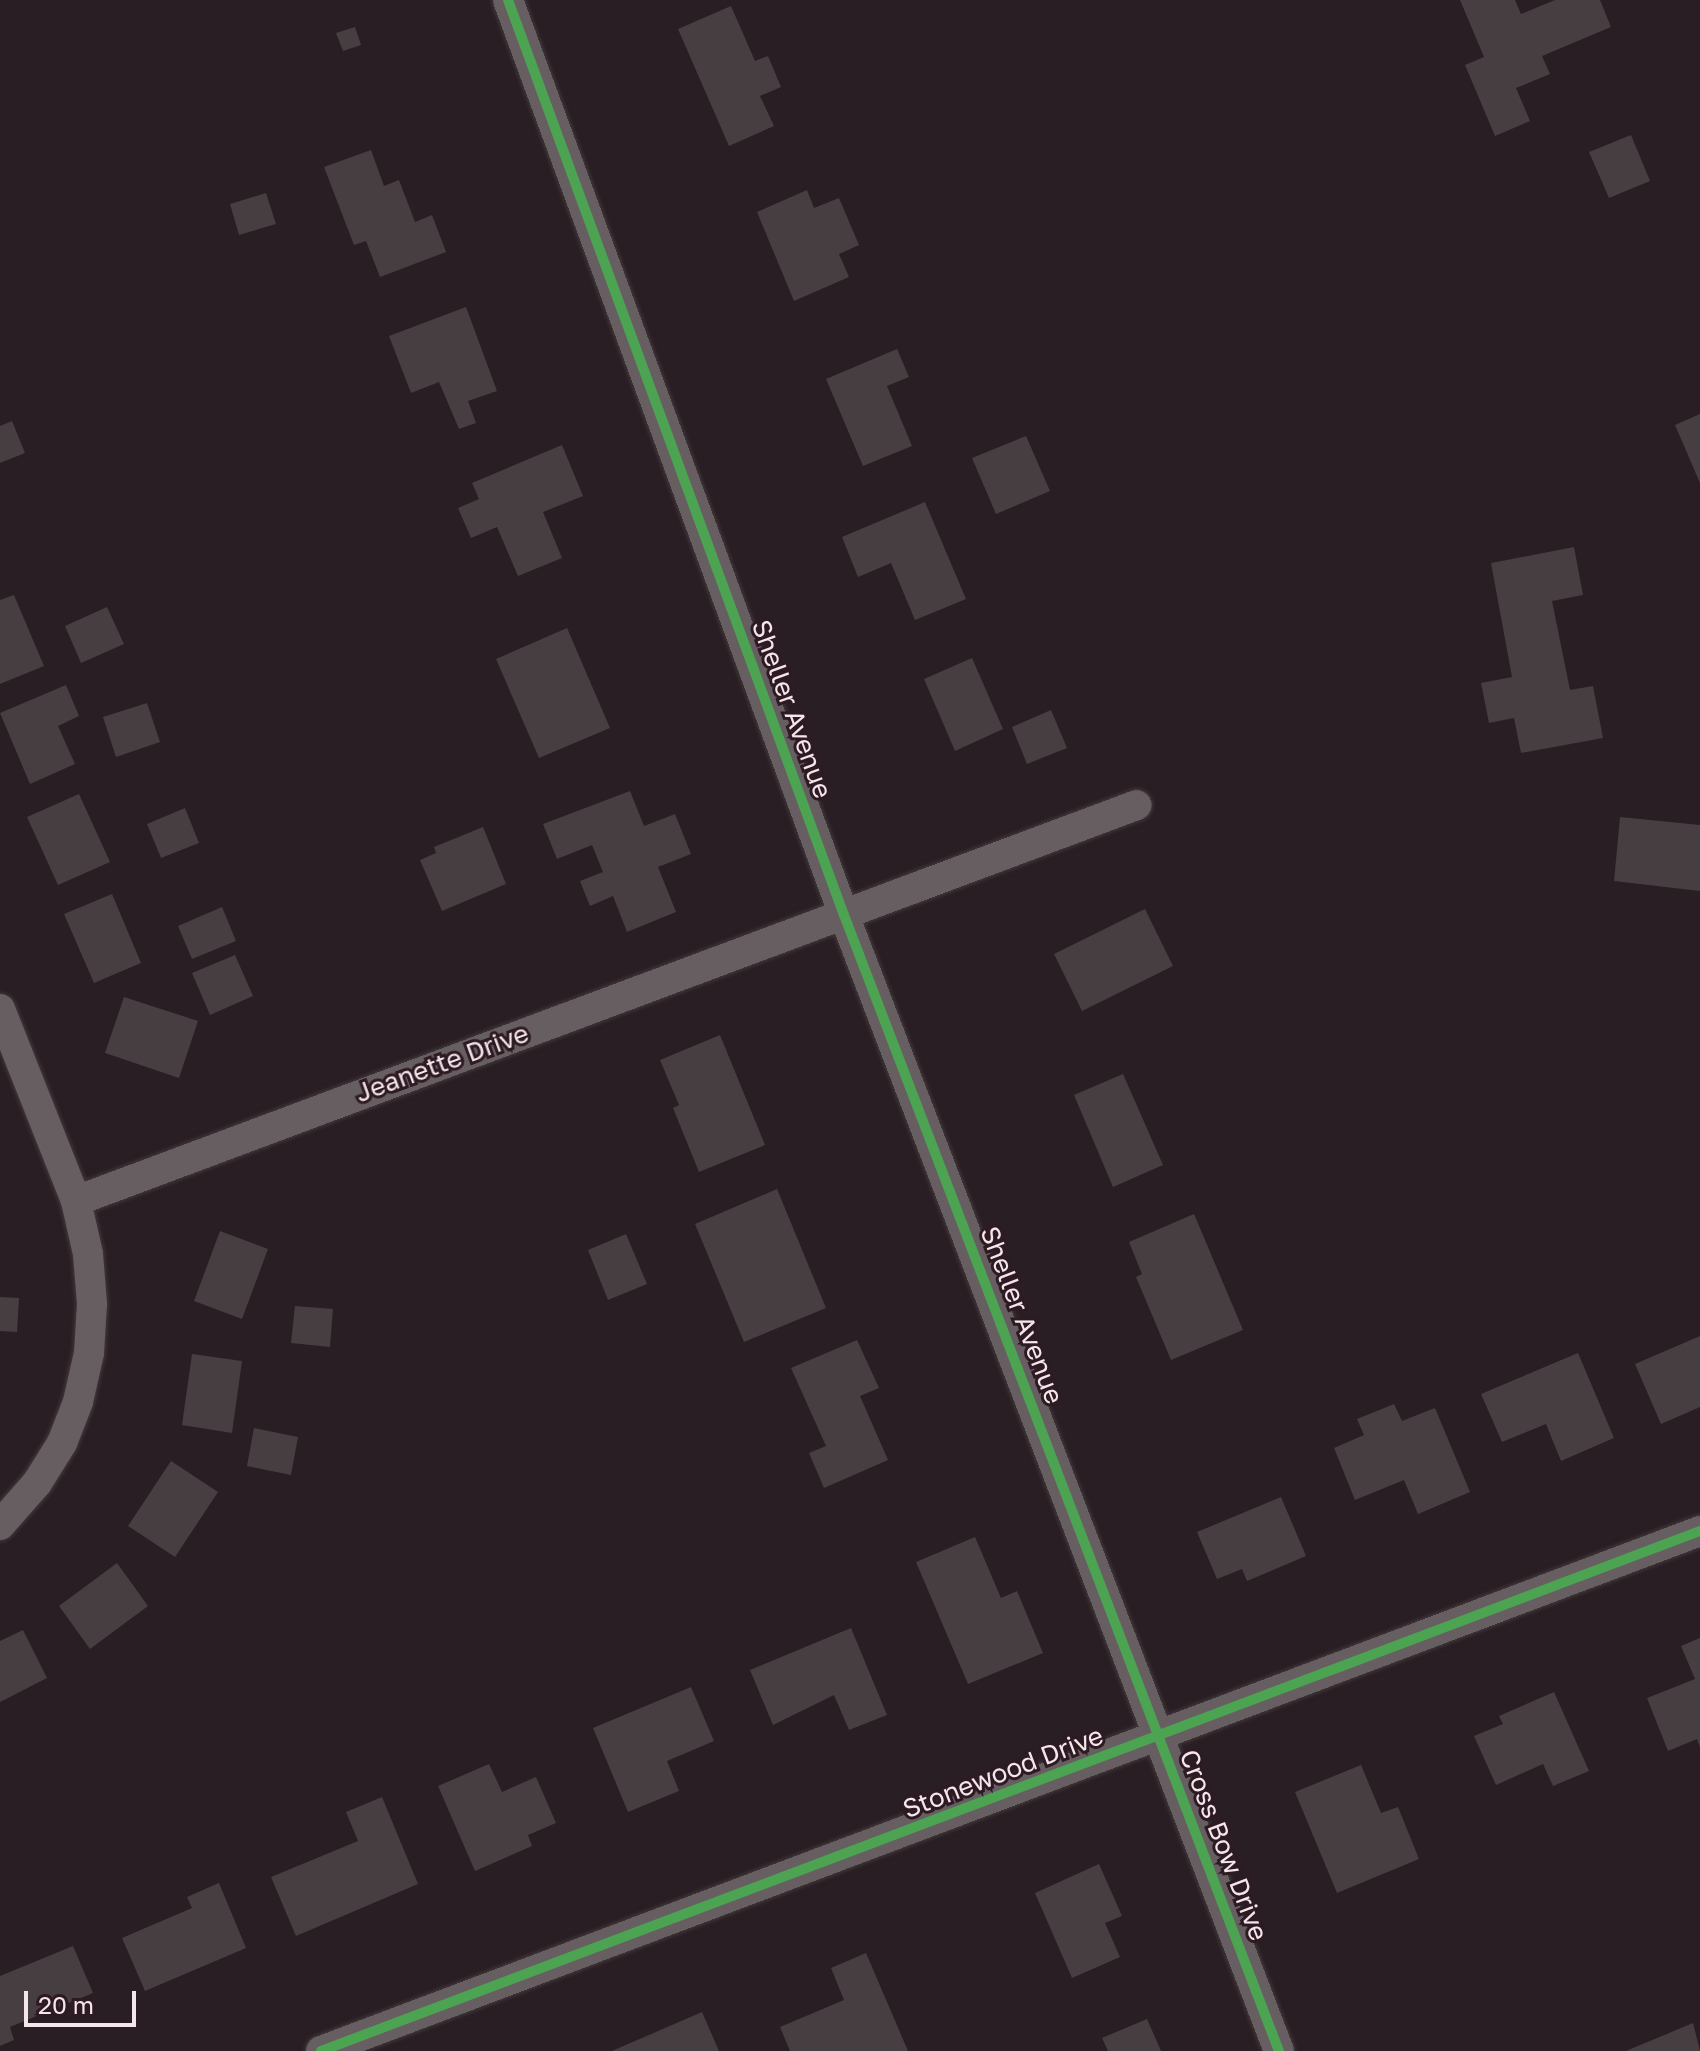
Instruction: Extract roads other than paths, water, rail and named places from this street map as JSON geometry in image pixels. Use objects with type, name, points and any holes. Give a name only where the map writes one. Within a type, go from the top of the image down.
[{"type":"street","name":"Sheller Avenue","points":[[508,0],[844,915],[1043,1430]]},
{"type":"street","name":"Jeanette Drive","points":[[76,1201],[1137,805]]},
{"type":"street","points":[[0,1009],[76,1201],[88,1254],[92,1304],[89,1353],[78,1402],[62,1443],[37,1483],[0,1525]]},
{"type":"street","name":"Cross Bow Drive","points":[[1043,1430],[1279,2051]]},
{"type":"street","name":"Stonewood Drive","points":[[321,2051],[1700,1531]]}]
